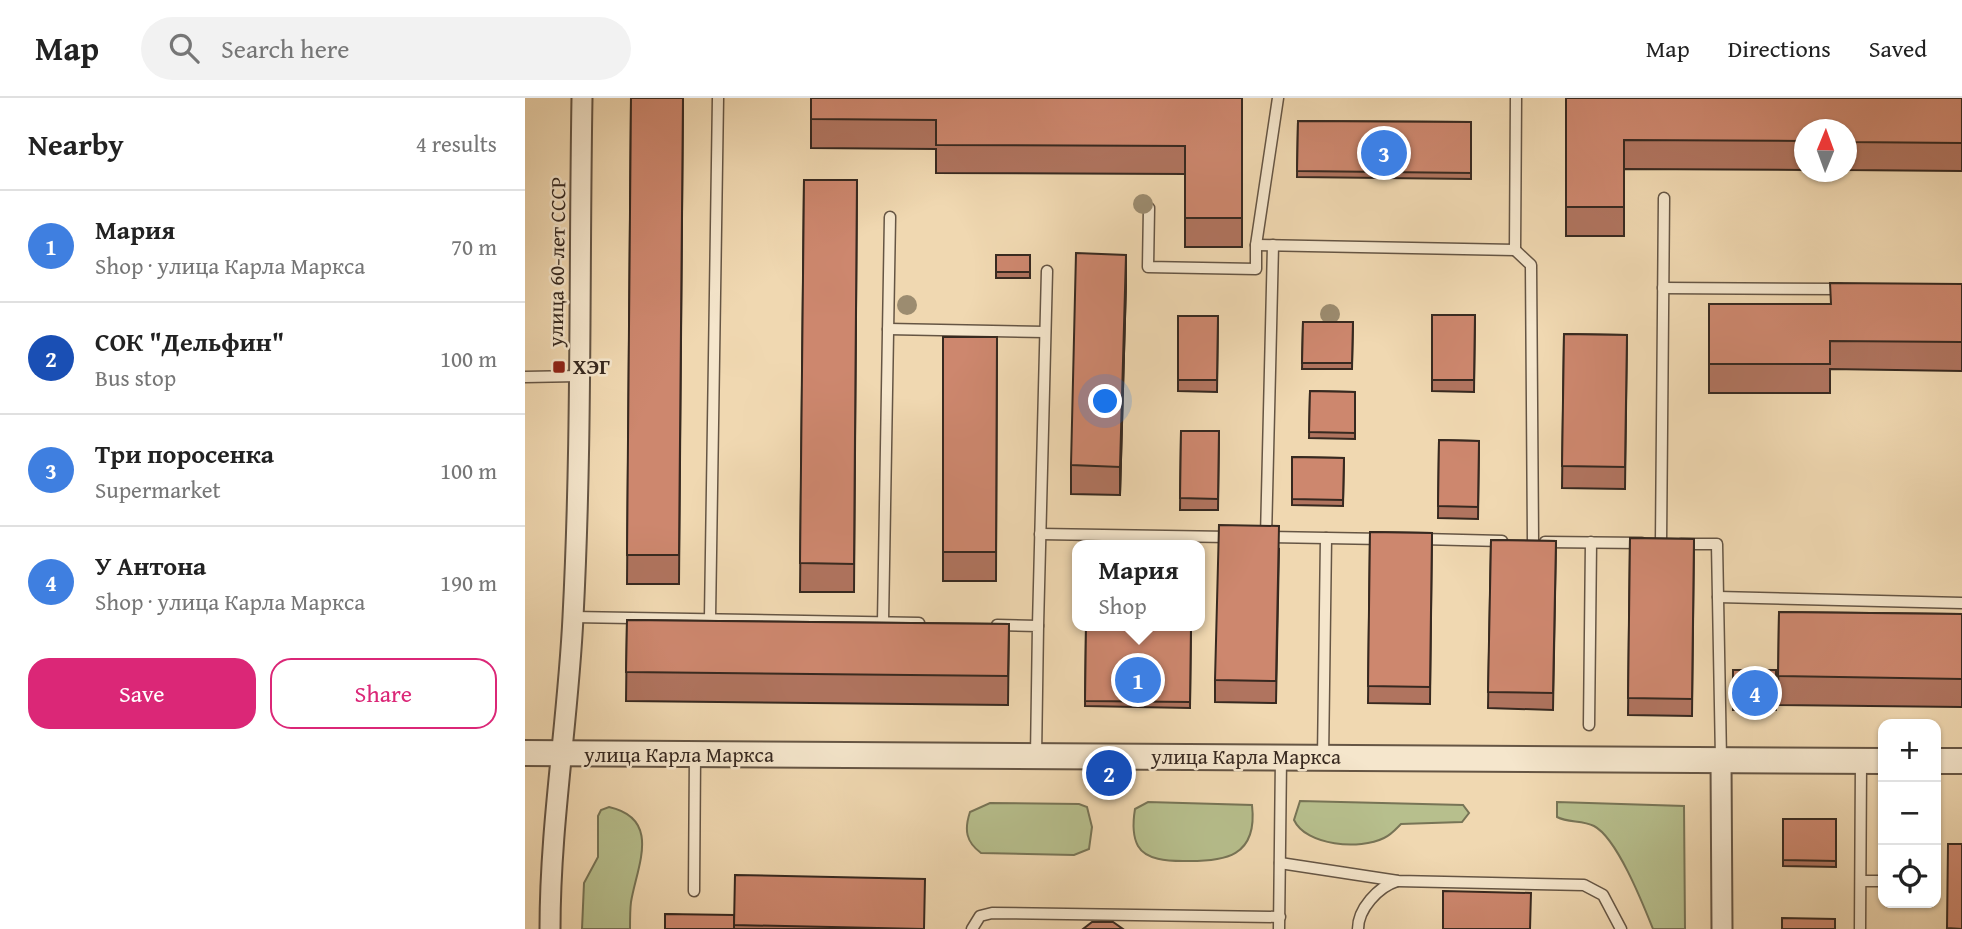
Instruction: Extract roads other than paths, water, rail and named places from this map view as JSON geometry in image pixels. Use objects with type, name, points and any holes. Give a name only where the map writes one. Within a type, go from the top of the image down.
[{"type":"street","name":"улица 60-лет СССР","points":[[549,929],[556,788],[562,754],[573,617],[582,98]]},
{"type":"street","name":"улица Карла Маркса","points":[[525,753],[1872,760]]},
{"type":"street","points":[[1721,760],[1722,929]]},
{"type":"street","points":[[1941,761],[1962,761]]},
{"type":"lane","points":[[710,618],[717,98]]},
{"type":"lane","points":[[1149,208],[1148,267],[1257,269],[1256,245],[1278,98]]},
{"type":"lane","points":[[1515,250],[1516,98]]},
{"type":"lane","points":[[1661,543],[1664,198]]},
{"type":"lane","points":[[883,622],[890,217]]},
{"type":"lane","points":[[1256,245],[1515,250],[1531,265],[1533,541]]},
{"type":"lane","points":[[1266,537],[1273,246]]},
{"type":"lane","points":[[1036,757],[1047,271]]},
{"type":"lane","points":[[1663,288],[1853,289]]},
{"type":"lane","points":[[888,329],[1045,332]]},
{"type":"lane","points":[[525,377],[578,376]]},
{"type":"lane","points":[[1040,534],[1239,537]]},
{"type":"lane","points":[[1252,537],[1400,539]]},
{"type":"lane","points":[[1323,758],[1326,538]]},
{"type":"lane","points":[[1414,539],[1717,544],[1721,760]]},
{"type":"lane","points":[[1589,724],[1591,542]]},
{"type":"lane","points":[[1718,597],[1962,603]]},
{"type":"lane","points":[[573,617],[935,623]]},
{"type":"lane","points":[[986,625],[1038,626]]},
{"type":"lane","points":[[694,891],[695,755]]},
{"type":"lane","points":[[1279,929],[1281,758]]},
{"type":"lane","points":[[1860,929],[1861,881],[1872,760]]},
{"type":"lane","points":[[1280,863],[1398,881],[1584,885],[1603,895],[1621,929]]},
{"type":"lane","points":[[1351,929],[1358,924],[1373,896],[1387,884],[1398,881]]},
{"type":"lane","points":[[1861,881],[1878,881]]},
{"type":"lane","points":[[972,929],[980,916],[992,913],[1280,917]]},
{"type":"place","name":"Три поросенка","points":[[1384,153]]},
{"type":"place","name":"ХЭГ","points":[[559,367]]},
{"type":"place","name":"Мария","points":[[1138,680]]},
{"type":"place","name":"У Антона","points":[[1755,693]]},
{"type":"place","name":"СОК \"Дельфин\"","points":[[1109,773]]}]
